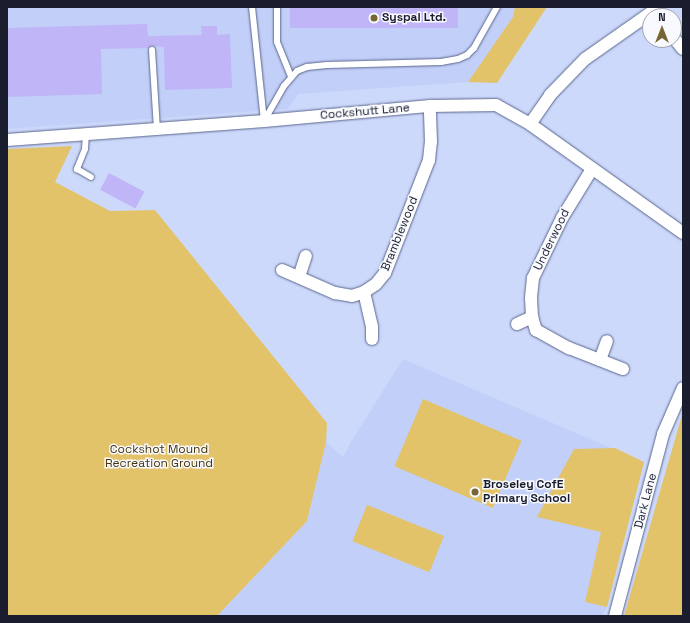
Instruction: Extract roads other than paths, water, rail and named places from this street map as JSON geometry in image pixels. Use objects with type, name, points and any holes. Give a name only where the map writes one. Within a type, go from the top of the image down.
[{"type":"street","points":[[530,124],[550,96],[585,59],[642,21]]},
{"type":"street","name":"Cockshutt Lane","points":[[7,140],[264,121],[430,106],[496,105],[530,124],[683,233]]},
{"type":"street","name":"Bramblewood","points":[[364,292],[376,284],[385,273],[429,160],[431,142],[430,106]]},
{"type":"street","name":"Underwood","points":[[592,169],[562,218],[533,278],[531,298],[532,317],[536,330],[569,348],[623,369]]},
{"type":"street","points":[[299,277],[306,256]]},
{"type":"street","points":[[282,270],[335,293],[352,296],[364,292],[372,327],[372,339]]},
{"type":"street","points":[[517,324],[532,317]]},
{"type":"street","points":[[600,360],[608,341]]},
{"type":"street","name":"Dark Lane","points":[[615,616],[663,434],[683,388]]},
{"type":"lane","points":[[252,7],[264,121]]},
{"type":"lane","points":[[277,7],[277,42],[291,77]]},
{"type":"lane","points":[[264,121],[291,77],[297,71],[307,67],[441,62],[458,59],[467,55],[474,48],[496,7]]},
{"type":"lane","points":[[152,50],[157,129]]},
{"type":"lane","points":[[86,134],[85,149],[77,169],[91,177]]},
{"type":"place","name":"Syspal Ltd.","points":[[374,18]]},
{"type":"place","name":"Broseley CofE Primary School","points":[[475,492]]},
{"type":"park label","name":"Cockshot Mound Recreation Ground","points":[[159,457]]}]
